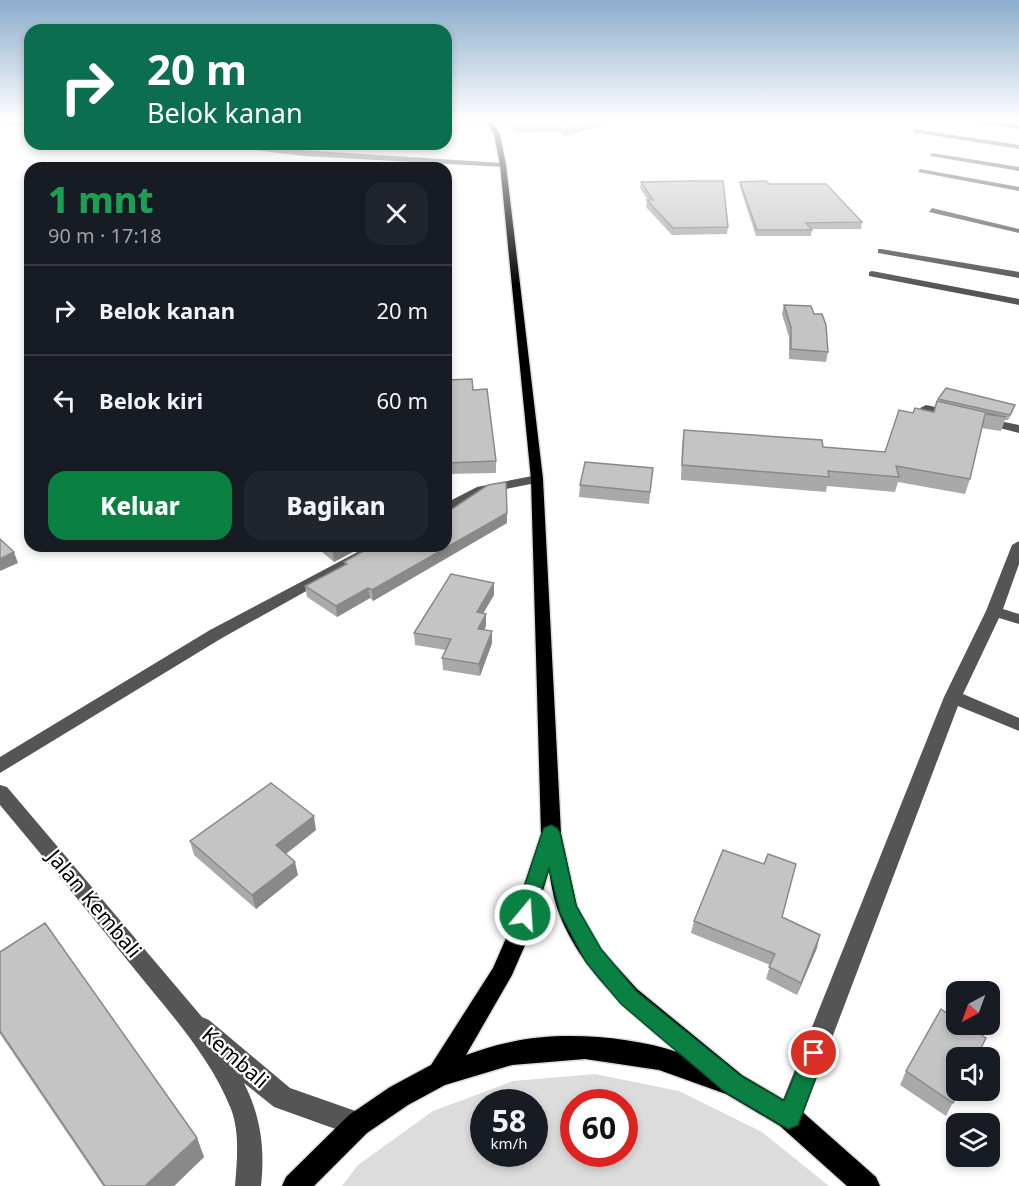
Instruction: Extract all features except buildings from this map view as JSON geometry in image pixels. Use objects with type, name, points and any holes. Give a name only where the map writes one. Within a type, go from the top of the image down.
[{"type":"main road","points":[[504,176],[537,479],[551,833],[567,907],[593,956],[628,998],[733,1084],[789,1117],[867,1186]]},
{"type":"main road","points":[[440,1074],[501,975],[518,936],[551,833]]},
{"type":"main road","points":[[295,1186],[358,1124],[399,1096],[440,1074],[512,1053],[585,1047],[659,1058],[733,1084]]},
{"type":"street","points":[[949,176],[1019,189]]},
{"type":"street","points":[[932,210],[1019,231]]},
{"type":"street","points":[[881,251],[1019,275]]},
{"type":"street","points":[[872,274],[1019,302]]},
{"type":"street","points":[[926,408],[1019,429]]},
{"type":"street","points":[[452,505],[482,490],[537,479]]},
{"type":"street","points":[[789,1117],[953,697],[994,611],[1019,545]]},
{"type":"street","points":[[0,766],[216,634],[369,552]]},
{"type":"street","points":[[994,611],[1019,620]]},
{"type":"street","points":[[953,697],[1019,724]]},
{"type":"street","name":"Jalan Kembali","points":[[0,792],[187,1016]]},
{"type":"street","name":"Kembali","points":[[187,1016],[271,1090],[303,1105],[358,1124]]},
{"type":"street","name":"Kembali","points":[[187,1016],[242,1106],[249,1130],[248,1186]]},
{"type":"shaded area","points":[[595,1074],[679,1091],[762,1132],[829,1186],[342,1186],[358,1165],[433,1111],[470,1097],[470,1167],[548,1167],[548,1089],[492,1089],[513,1081]]},
{"type":"route","points":[[525,915],[551,833],[567,907],[593,956],[628,998],[733,1084],[789,1117],[814,1053]]}]
